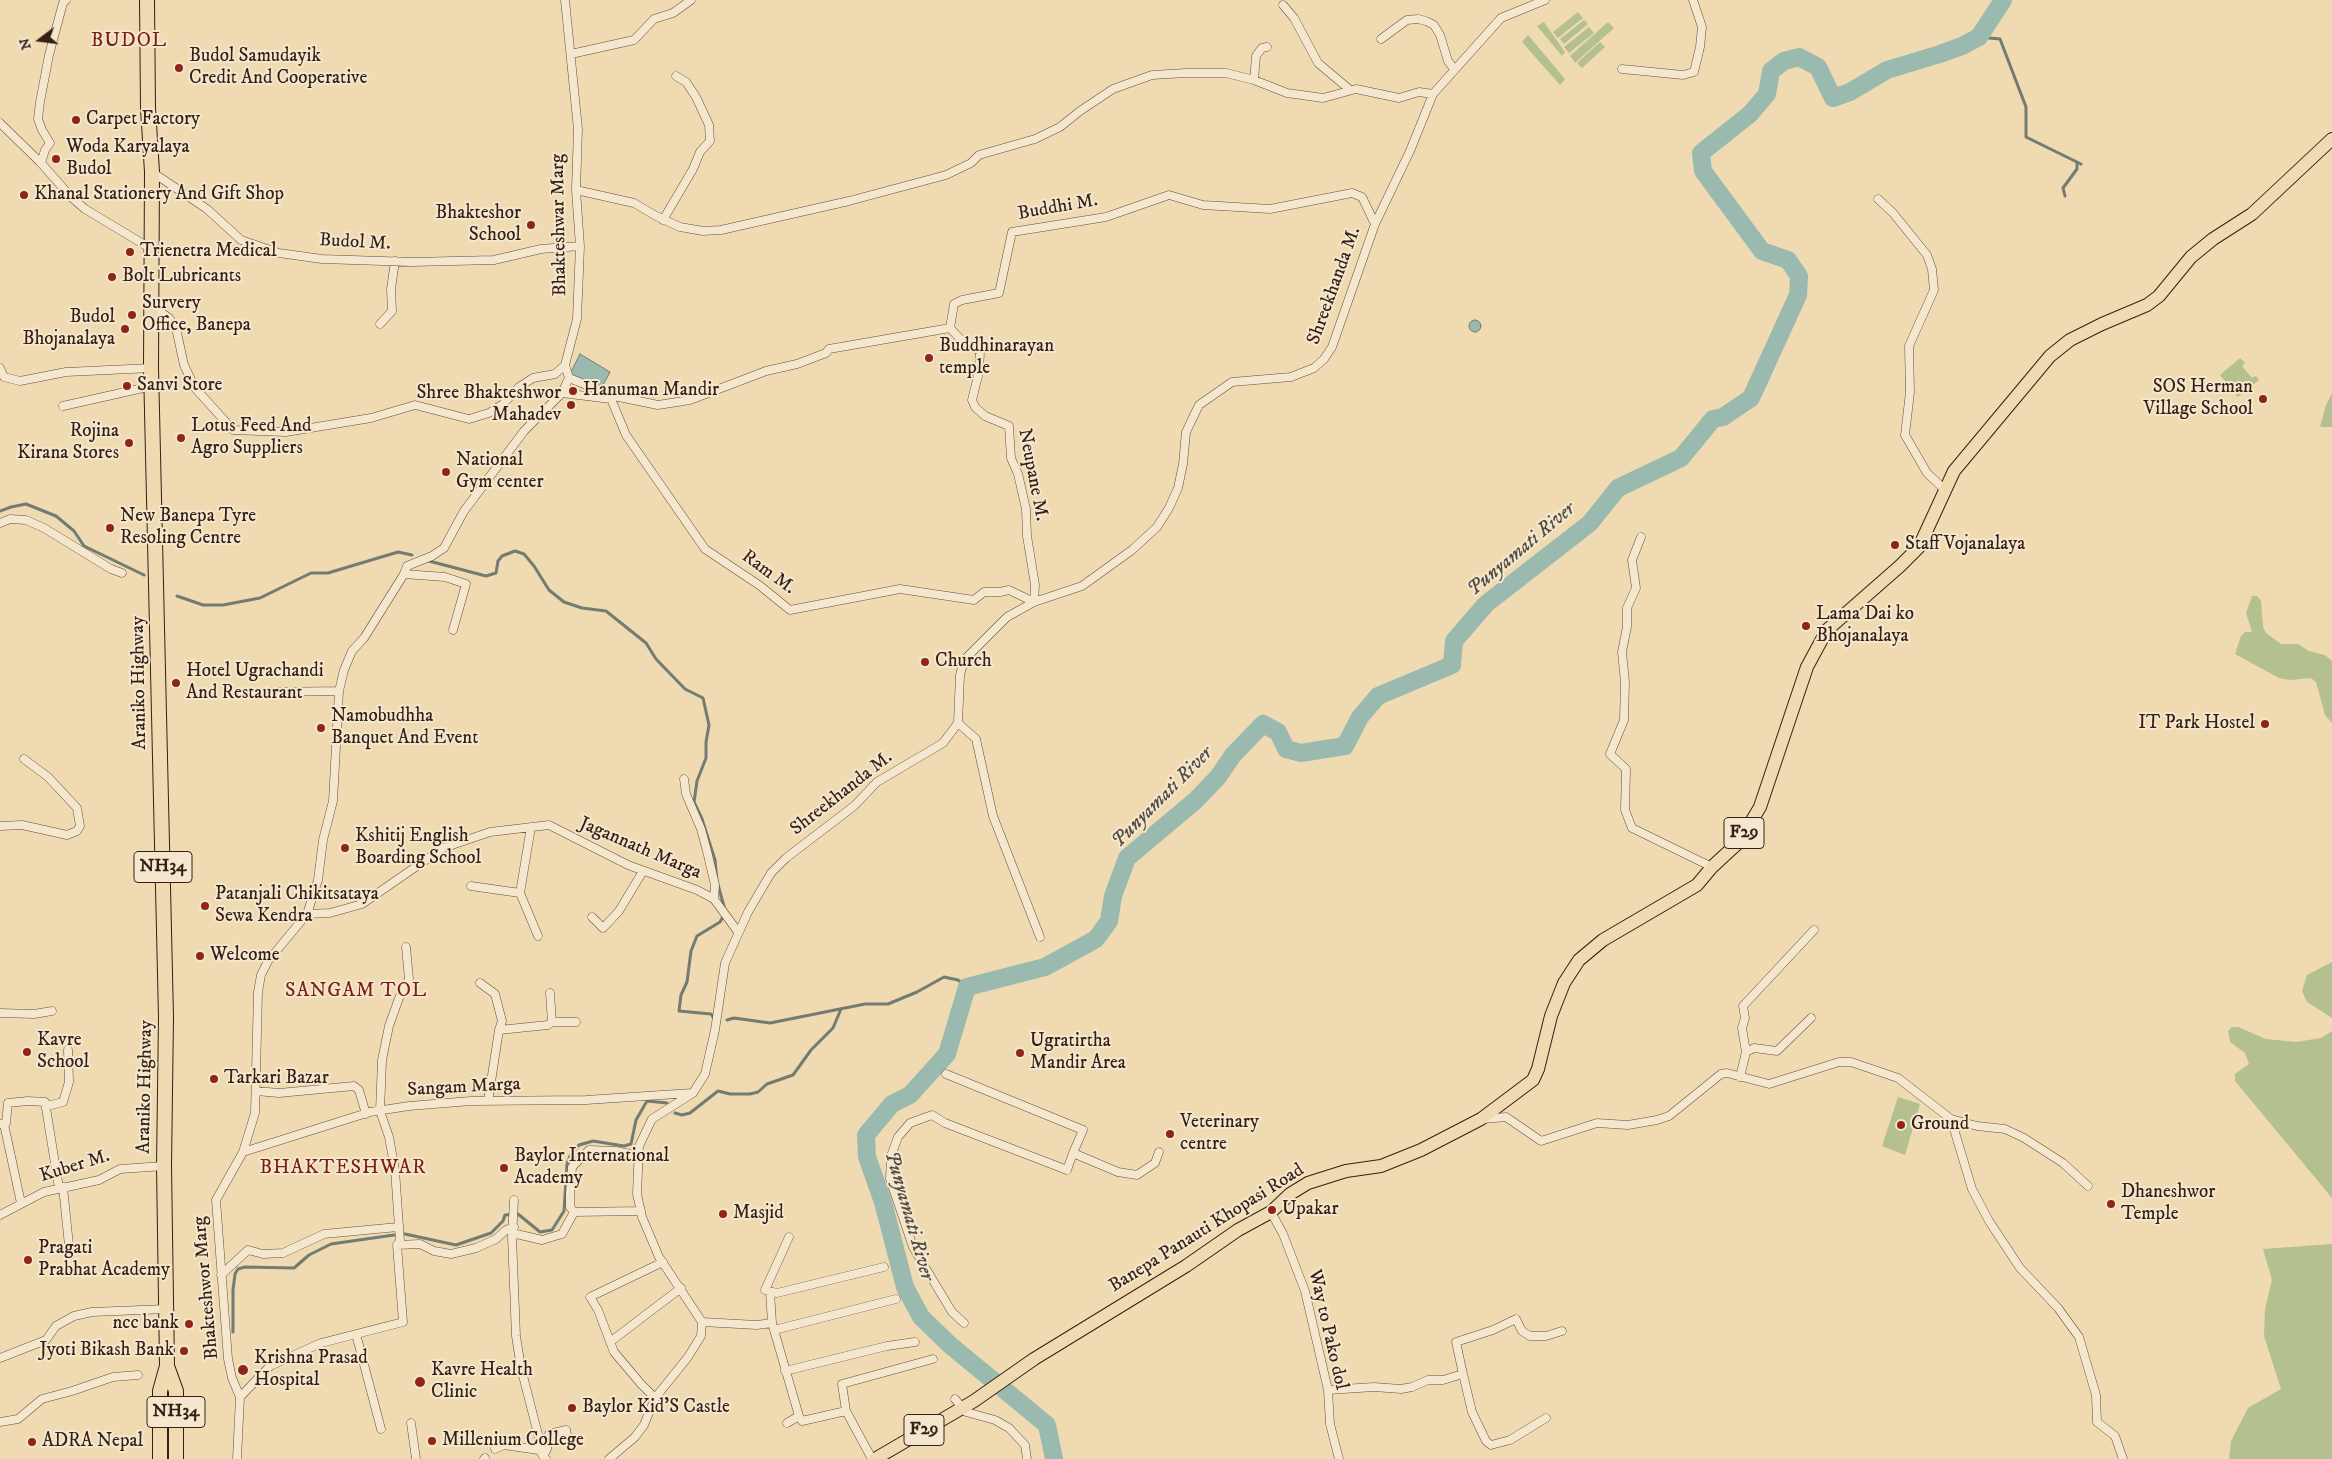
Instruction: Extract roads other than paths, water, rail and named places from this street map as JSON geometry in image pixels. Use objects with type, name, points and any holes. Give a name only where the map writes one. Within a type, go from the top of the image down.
[{"type":"highway","name":"Araniko Highway","points":[[147,0],[148,108],[152,172],[150,248],[151,368],[166,1007],[164,1166],[167,1366],[160,1392],[160,1459]]},
{"type":"highway","name":"Araniko Highway","points":[[167,1366],[176,1391],[176,1459]]},
{"type":"main road","name":"Banepa Panauti Khopasi Road","points":[[964,1403],[1271,1212],[1290,1194],[1308,1184],[1346,1171],[1381,1166],[1421,1150],[1481,1119],[1533,1080],[1538,1069],[1551,1016],[1564,982],[1579,960],[1603,940],[1697,885],[1712,867],[1739,842],[1760,806],[1807,666],[1826,630],[1900,566],[1919,547],[1944,489],[1954,471],[2050,356],[2070,340],[2147,305],[2159,296],[2191,257],[2214,238],[2252,214],[2332,139]]},
{"type":"main road","name":"F29","points":[[873,1459],[964,1403]]},
{"type":"street","points":[[41,163],[45,150],[50,143],[38,119],[40,102],[49,55],[63,4],[66,0]]},
{"type":"street","name":"Bhakteshwar Marg","points":[[565,0],[578,129],[576,190],[580,246],[577,319],[565,365]]},
{"type":"street","points":[[570,54],[634,40],[654,19],[673,13],[691,0]]},
{"type":"street","name":"Shreekhanda M.","points":[[702,1322],[663,1262],[648,1233],[637,1194],[639,1146],[652,1119],[693,1093],[705,1074],[715,1030],[725,963],[736,930],[771,874],[786,858],[854,806],[877,782],[943,743],[958,723],[960,675],[964,660],[1007,617],[1034,602],[1082,586],[1132,550],[1156,527],[1169,508],[1178,488],[1183,464],[1186,432],[1199,405],[1232,382],[1292,377],[1314,368],[1324,359],[1332,347],[1375,224],[1410,151],[1433,94],[1501,18],[1545,0]]},
{"type":"street","points":[[1622,69],[1684,75],[1694,72],[1700,48],[1702,27],[1693,0]]},
{"type":"street","points":[[1283,5],[1294,18],[1318,63],[1349,89]]},
{"type":"street","points":[[1381,39],[1407,20],[1418,19],[1426,21],[1437,30],[1448,61],[1454,70]]},
{"type":"street","points":[[1254,80],[1256,56],[1262,48],[1267,47]]},
{"type":"street","points":[[576,190],[634,203],[663,220],[680,227],[703,231],[741,227],[946,175],[971,163],[979,155],[1035,140],[1060,127],[1080,110],[1113,89],[1152,75],[1226,73],[1254,80],[1286,93],[1323,98],[1334,97],[1349,89],[1366,90],[1399,98],[1419,92],[1433,94]]},
{"type":"street","points":[[663,220],[693,169],[700,152],[710,141],[709,125],[696,97],[686,82],[676,76]]},
{"type":"street","points":[[0,123],[41,163],[71,197],[85,209],[150,248]]},
{"type":"street","name":"Budol M.","points":[[152,172],[207,209],[241,240],[280,253],[322,259],[395,261],[494,260],[541,249],[580,246]]},
{"type":"street","name":"Buddhi M.","points":[[950,328],[954,304],[962,300],[999,293],[1012,232],[1106,217],[1169,195],[1203,205],[1270,209],[1352,194],[1362,197],[1375,224]]},
{"type":"street","points":[[1878,199],[1894,213],[1927,255],[1932,269],[1934,290],[1910,342],[1909,409],[1905,435],[1927,473],[1944,489]]},
{"type":"street","points":[[380,324],[392,311],[395,261]]},
{"type":"street","points":[[150,305],[169,318],[176,328],[184,365],[195,388],[233,430],[286,432],[371,418],[415,405],[469,419],[489,413],[503,404],[519,387],[533,378],[554,374],[565,365],[569,378],[562,393],[519,438],[464,511],[444,548],[432,556],[407,566],[404,574],[364,638],[352,651],[344,670],[339,691],[333,801],[323,840],[318,880],[311,905],[307,914],[268,961],[261,975],[258,992],[255,1112],[243,1152]]},
{"type":"street","points":[[569,378],[614,396],[658,406],[690,400],[766,372],[797,364],[829,349],[932,329],[950,328]]},
{"type":"street","name":"Neupane M.","points":[[950,328],[964,343],[980,351],[979,372],[972,400],[975,407],[985,416],[1009,426],[1011,458],[1018,474],[1026,510],[1027,536],[1035,585],[1034,602]]},
{"type":"street","points":[[0,368],[4,377],[20,381],[66,372],[151,368]]},
{"type":"street","points":[[63,406],[152,386]]},
{"type":"street","name":"Ram M.","points":[[562,393],[611,400],[626,435],[705,549],[759,585],[790,610],[900,589],[974,600],[984,592],[1009,590],[1034,602]]},
{"type":"street","points":[[0,523],[10,520],[26,520],[44,528],[111,569],[122,573]]},
{"type":"street","points":[[1641,537],[1632,560],[1636,588],[1627,608],[1627,627],[1622,652],[1625,682],[1624,720],[1610,754],[1626,769],[1625,810],[1632,828],[1712,867]]},
{"type":"street","points":[[404,574],[445,577],[466,584],[453,630]]},
{"type":"street","points":[[271,692],[339,691]]},
{"type":"street","points":[[958,723],[976,740],[993,816],[1040,937]]},
{"type":"street","points":[[0,826],[22,825],[67,835],[77,832],[80,826],[77,808],[48,777],[24,759]]},
{"type":"street","points":[[684,779],[686,794],[701,828],[707,851],[715,885],[714,899],[736,930]]},
{"type":"street","name":"Jagannath Marga","points":[[307,914],[330,913],[362,904],[443,848],[490,832],[549,825],[587,846],[643,871],[697,890],[714,899]]},
{"type":"street","points":[[531,828],[520,894],[538,936]]},
{"type":"street","points":[[592,917],[603,928],[619,911],[643,871]]},
{"type":"street","points":[[471,886],[520,894]]},
{"type":"street","points":[[1740,1077],[1746,1052],[1742,1028],[1745,1018],[1743,1006],[1814,930]]},
{"type":"street","points":[[237,1459],[240,1397],[270,1366],[321,1343],[403,1322],[397,1245],[400,1241],[395,1170],[380,1111],[382,1060],[389,1026],[399,998],[409,978],[406,947]]},
{"type":"street","points":[[480,984],[495,994],[502,1021],[488,1101]]},
{"type":"street","points":[[550,993],[552,1022]]},
{"type":"street","points":[[0,1013],[34,1014],[52,1011]]},
{"type":"street","points":[[1746,1052],[1754,1048],[1777,1051],[1811,1018]]},
{"type":"street","points":[[500,1030],[548,1025],[552,1022],[576,1022]]},
{"type":"street","points":[[47,1106],[63,1102],[69,1082],[68,1050]]},
{"type":"street","points":[[1481,1119],[1506,1117],[1542,1141],[1597,1123],[1628,1125],[1668,1116],[1720,1074],[1727,1072],[1769,1084],[1839,1062],[1850,1062],[1898,1078],[1950,1119],[1977,1126],[2005,1130],[2024,1138],[2063,1163],[2088,1186]]},
{"type":"street","points":[[946,1074],[1083,1130],[1067,1170],[945,1123],[932,1115],[910,1123],[898,1137],[891,1156],[890,1179],[905,1224],[914,1247],[952,1312],[964,1323]]},
{"type":"street","points":[[256,1091],[279,1094],[354,1086],[360,1090],[366,1114]]},
{"type":"street","name":"Sangam Marga","points":[[243,1152],[366,1114],[409,1106],[488,1101],[586,1100],[693,1093]]},
{"type":"street","points":[[21,1203],[2,1124],[6,1123],[8,1103],[45,1102],[61,1187],[70,1256]]},
{"type":"street","points":[[1950,1119],[1972,1189],[1989,1221],[2020,1268],[2058,1308],[2079,1336],[2096,1395],[2097,1422],[2115,1436],[2123,1459]]},
{"type":"street","points":[[574,1212],[570,1207],[572,1167],[589,1150],[616,1151],[639,1156]]},
{"type":"street","name":"Bhakteshwor Marg","points":[[240,1397],[232,1378],[228,1359],[220,1275],[216,1200],[243,1152]]},
{"type":"street","points":[[1073,1153],[1118,1172],[1137,1175],[1155,1164],[1159,1152]]},
{"type":"street","name":"Kuber M.","points":[[0,1215],[21,1203],[61,1187],[99,1180],[120,1169],[164,1166]]},
{"type":"street","points":[[514,1200],[516,1336],[521,1368],[543,1455]]},
{"type":"street","points":[[574,1212],[641,1211]]},
{"type":"street","points":[[397,1245],[420,1244],[434,1251],[451,1254],[476,1248],[496,1239],[506,1230],[513,1230],[542,1240],[562,1234],[574,1212]]},
{"type":"street","name":"Way to Pako dol","points":[[1271,1212],[1283,1234],[1305,1291],[1328,1390],[1330,1424],[1339,1459]]},
{"type":"street","points":[[220,1275],[248,1250],[263,1254],[283,1253],[324,1234],[398,1227]]},
{"type":"street","points":[[789,1237],[765,1290],[776,1294],[884,1267]]},
{"type":"street","points":[[655,1398],[623,1364],[610,1342],[598,1310],[590,1296],[663,1262]]},
{"type":"street","points":[[610,1342],[681,1288]]},
{"type":"street","points":[[770,1292],[773,1326],[785,1371],[802,1421],[846,1411]]},
{"type":"street","points":[[609,1459],[635,1437],[644,1425],[655,1398],[697,1344],[701,1336],[702,1322],[773,1326],[896,1299]]},
{"type":"street","points":[[0,1358],[46,1340],[56,1326],[74,1316],[92,1312],[166,1309]]},
{"type":"street","points":[[1546,1418],[1510,1440],[1491,1445],[1486,1441],[1472,1412],[1456,1342],[1493,1330],[1516,1319],[1522,1331],[1530,1336],[1546,1336],[1562,1331]]},
{"type":"street","points":[[356,1334],[381,1429]]},
{"type":"street","points":[[785,1371],[887,1346],[915,1342]]},
{"type":"street","points":[[873,1459],[846,1411],[842,1384],[933,1359]]},
{"type":"street","points":[[1328,1390],[1374,1387],[1401,1389],[1412,1387],[1428,1380],[1443,1380],[1463,1374]]},
{"type":"street","points":[[0,1422],[18,1419],[42,1399],[113,1377],[138,1375]]},
{"type":"street","points":[[964,1403],[966,1412],[995,1420],[1009,1428],[1025,1445],[1027,1459]]},
{"type":"street","points":[[787,1423],[799,1416]]},
{"type":"street","points":[[411,1423],[416,1459]]},
{"type":"street","points":[[543,1455],[547,1449],[549,1434],[566,1430],[568,1439]]},
{"type":"street","points":[[495,1449],[504,1445],[543,1455]]},
{"type":"water","points":[[1473,320],[1477,320],[1481,326],[1477,332],[1473,332],[1469,328],[1469,324]]},
{"type":"water","points":[[580,354],[610,372],[603,385],[597,389],[570,374]]},
{"type":"waterway","name":"Punyamati River","points":[[1054,1459],[1047,1425],[950,1345],[921,1317],[905,1287],[883,1202],[867,1157],[866,1135],[892,1104],[910,1095],[947,1054],[967,987],[1045,967],[1096,939],[1109,921],[1113,896],[1127,858],[1196,800],[1218,777],[1233,755],[1263,724],[1278,732],[1286,749],[1301,753],[1345,746],[1360,717],[1378,696],[1452,665],[1454,641],[1486,604],[1590,523],[1618,488],[1681,458],[1713,419],[1723,417],[1751,398],[1798,295],[1799,276],[1788,260],[1762,251],[1703,171],[1701,153],[1750,114],[1767,94],[1771,71],[1784,61],[1799,57],[1818,67],[1833,98],[1850,92],[1887,70],[1940,54],[1979,37],[2003,0]]},
{"type":"waterway","points":[[1979,37],[2000,39],[2026,107],[2026,137],[2081,164]]},
{"type":"waterway","points":[[2065,196],[2063,188],[2077,169],[2077,163]]},
{"type":"waterway","points":[[0,511],[26,504],[56,516],[74,531],[84,546],[144,575]]},
{"type":"waterway","points":[[429,561],[486,576],[496,573],[498,561],[502,556],[515,551],[524,554],[549,590],[564,602],[582,608],[606,611],[646,643],[656,659],[685,689],[703,698],[709,725],[706,758],[697,781],[694,802],[702,819],[715,860],[717,881],[725,910]]},
{"type":"waterway","points":[[177,596],[203,605],[223,605],[260,598],[311,573],[328,573],[398,552],[412,555]]},
{"type":"waterway","points":[[713,1017],[711,1014],[679,1011],[681,995],[687,982],[691,951],[697,936],[720,922],[724,915]]},
{"type":"waterway","points":[[727,1020],[734,1018],[770,1023],[865,1004],[888,1004],[917,992],[944,977],[958,980],[967,987]]},
{"type":"waterway","points":[[675,1113],[682,1115],[690,1113],[718,1091],[730,1094],[750,1094],[758,1092],[767,1084],[793,1075],[811,1050],[833,1028],[841,1009]]},
{"type":"waterway","points":[[405,1234],[456,1245],[491,1233],[503,1221],[505,1215],[518,1214],[540,1232],[552,1230],[564,1211],[567,1164],[570,1156],[579,1145],[593,1141],[624,1146],[631,1144],[636,1120],[647,1101],[667,1103]]},
{"type":"waterway","points":[[233,1332],[233,1290],[235,1274],[238,1269],[245,1267],[294,1268],[309,1255],[331,1244],[394,1235]]},
{"type":"place","name":"Budol Samudayik Credit And Cooperative","points":[[179,68]]},
{"type":"place","name":"Carpet Factory","points":[[76,120]]},
{"type":"place","name":"Woda Karyalaya Budol","points":[[56,159]]},
{"type":"place","name":"Khanal Stationery And Gift Shop","points":[[24,195]]},
{"type":"place","name":"Bhakteshor School","points":[[531,225]]},
{"type":"place","name":"Trienetra Medical","points":[[130,252]]},
{"type":"place","name":"Bolt Lubricants","points":[[112,277]]},
{"type":"place","name":"Survery Office, Banepa","points":[[132,315]]},
{"type":"place","name":"Budol Bhojanalaya","points":[[125,329]]},
{"type":"place","name":"Buddhinarayan temple","points":[[929,358]]},
{"type":"place","name":"Sanvi Store","points":[[127,386]]},
{"type":"place","name":"Hanuman Mandir","points":[[573,391]]},
{"type":"place","name":"SOS Herman Village School","points":[[2263,399]]},
{"type":"place","name":"Shree Bhakteshwor Mahadev","points":[[571,405]]},
{"type":"place","name":"Lotus Feed And Agro Suppliers","points":[[181,438]]},
{"type":"place","name":"Rojina Kirana Stores","points":[[129,443]]},
{"type":"place","name":"National Gym center","points":[[446,472]]},
{"type":"place","name":"New Banepa Tyre Resoling Centre","points":[[110,528]]},
{"type":"place","name":"Staff Vojanalaya","points":[[1895,545]]},
{"type":"place","name":"Lama Dai ko Bhojanalaya","points":[[1806,626]]},
{"type":"place","name":"Church","points":[[925,662]]},
{"type":"place","name":"Hotel Ugrachandi And Restaurant","points":[[176,683]]},
{"type":"place","name":"IT Park Hostel","points":[[2265,724]]},
{"type":"place","name":"Namobudhha Banquet And Event","points":[[321,728]]},
{"type":"place","name":"Kshitij English Boarding School","points":[[345,848]]},
{"type":"place","name":"Patanjali Chikitsataya Sewa Kendra","points":[[205,906]]},
{"type":"place","name":"Welcome","points":[[200,956]]},
{"type":"place","name":"Kavre School","points":[[27,1052]]},
{"type":"place","name":"Ugratirtha Mandir Area","points":[[1020,1053]]},
{"type":"place","name":"Tarkari Bazar","points":[[214,1079]]},
{"type":"place","name":"Ground","points":[[1901,1125]]},
{"type":"place","name":"Veterinary centre","points":[[1170,1134]]},
{"type":"place","name":"Baylor International Academy","points":[[504,1168]]},
{"type":"place","name":"Dhaneshwor Temple","points":[[2111,1204]]},
{"type":"place","name":"Upakar","points":[[1272,1210]]},
{"type":"place","name":"Masjid","points":[[723,1214]]},
{"type":"place","name":"Pragati Prabhat Academy","points":[[28,1260]]},
{"type":"place","name":"ncc bank","points":[[189,1324]]},
{"type":"place","name":"Jyoti Bikash Bank","points":[[184,1351]]},
{"type":"place","name":"Krishna Prasad Hospital","points":[[243,1370]]},
{"type":"place","name":"Kavre Health Clinic","points":[[420,1382]]},
{"type":"place","name":"Baylor Kid'S Castle","points":[[572,1408]]},
{"type":"place","name":"Millenium College","points":[[432,1441]]},
{"type":"place","name":"ADRA Nepal","points":[[32,1442]]},
{"type":"district","name":"BUDOL","points":[[129,42]]},
{"type":"district","name":"SANGAM TOL","points":[[356,992]]},
{"type":"district","name":"BHAKTESHWAR","points":[[343,1169]]}]
